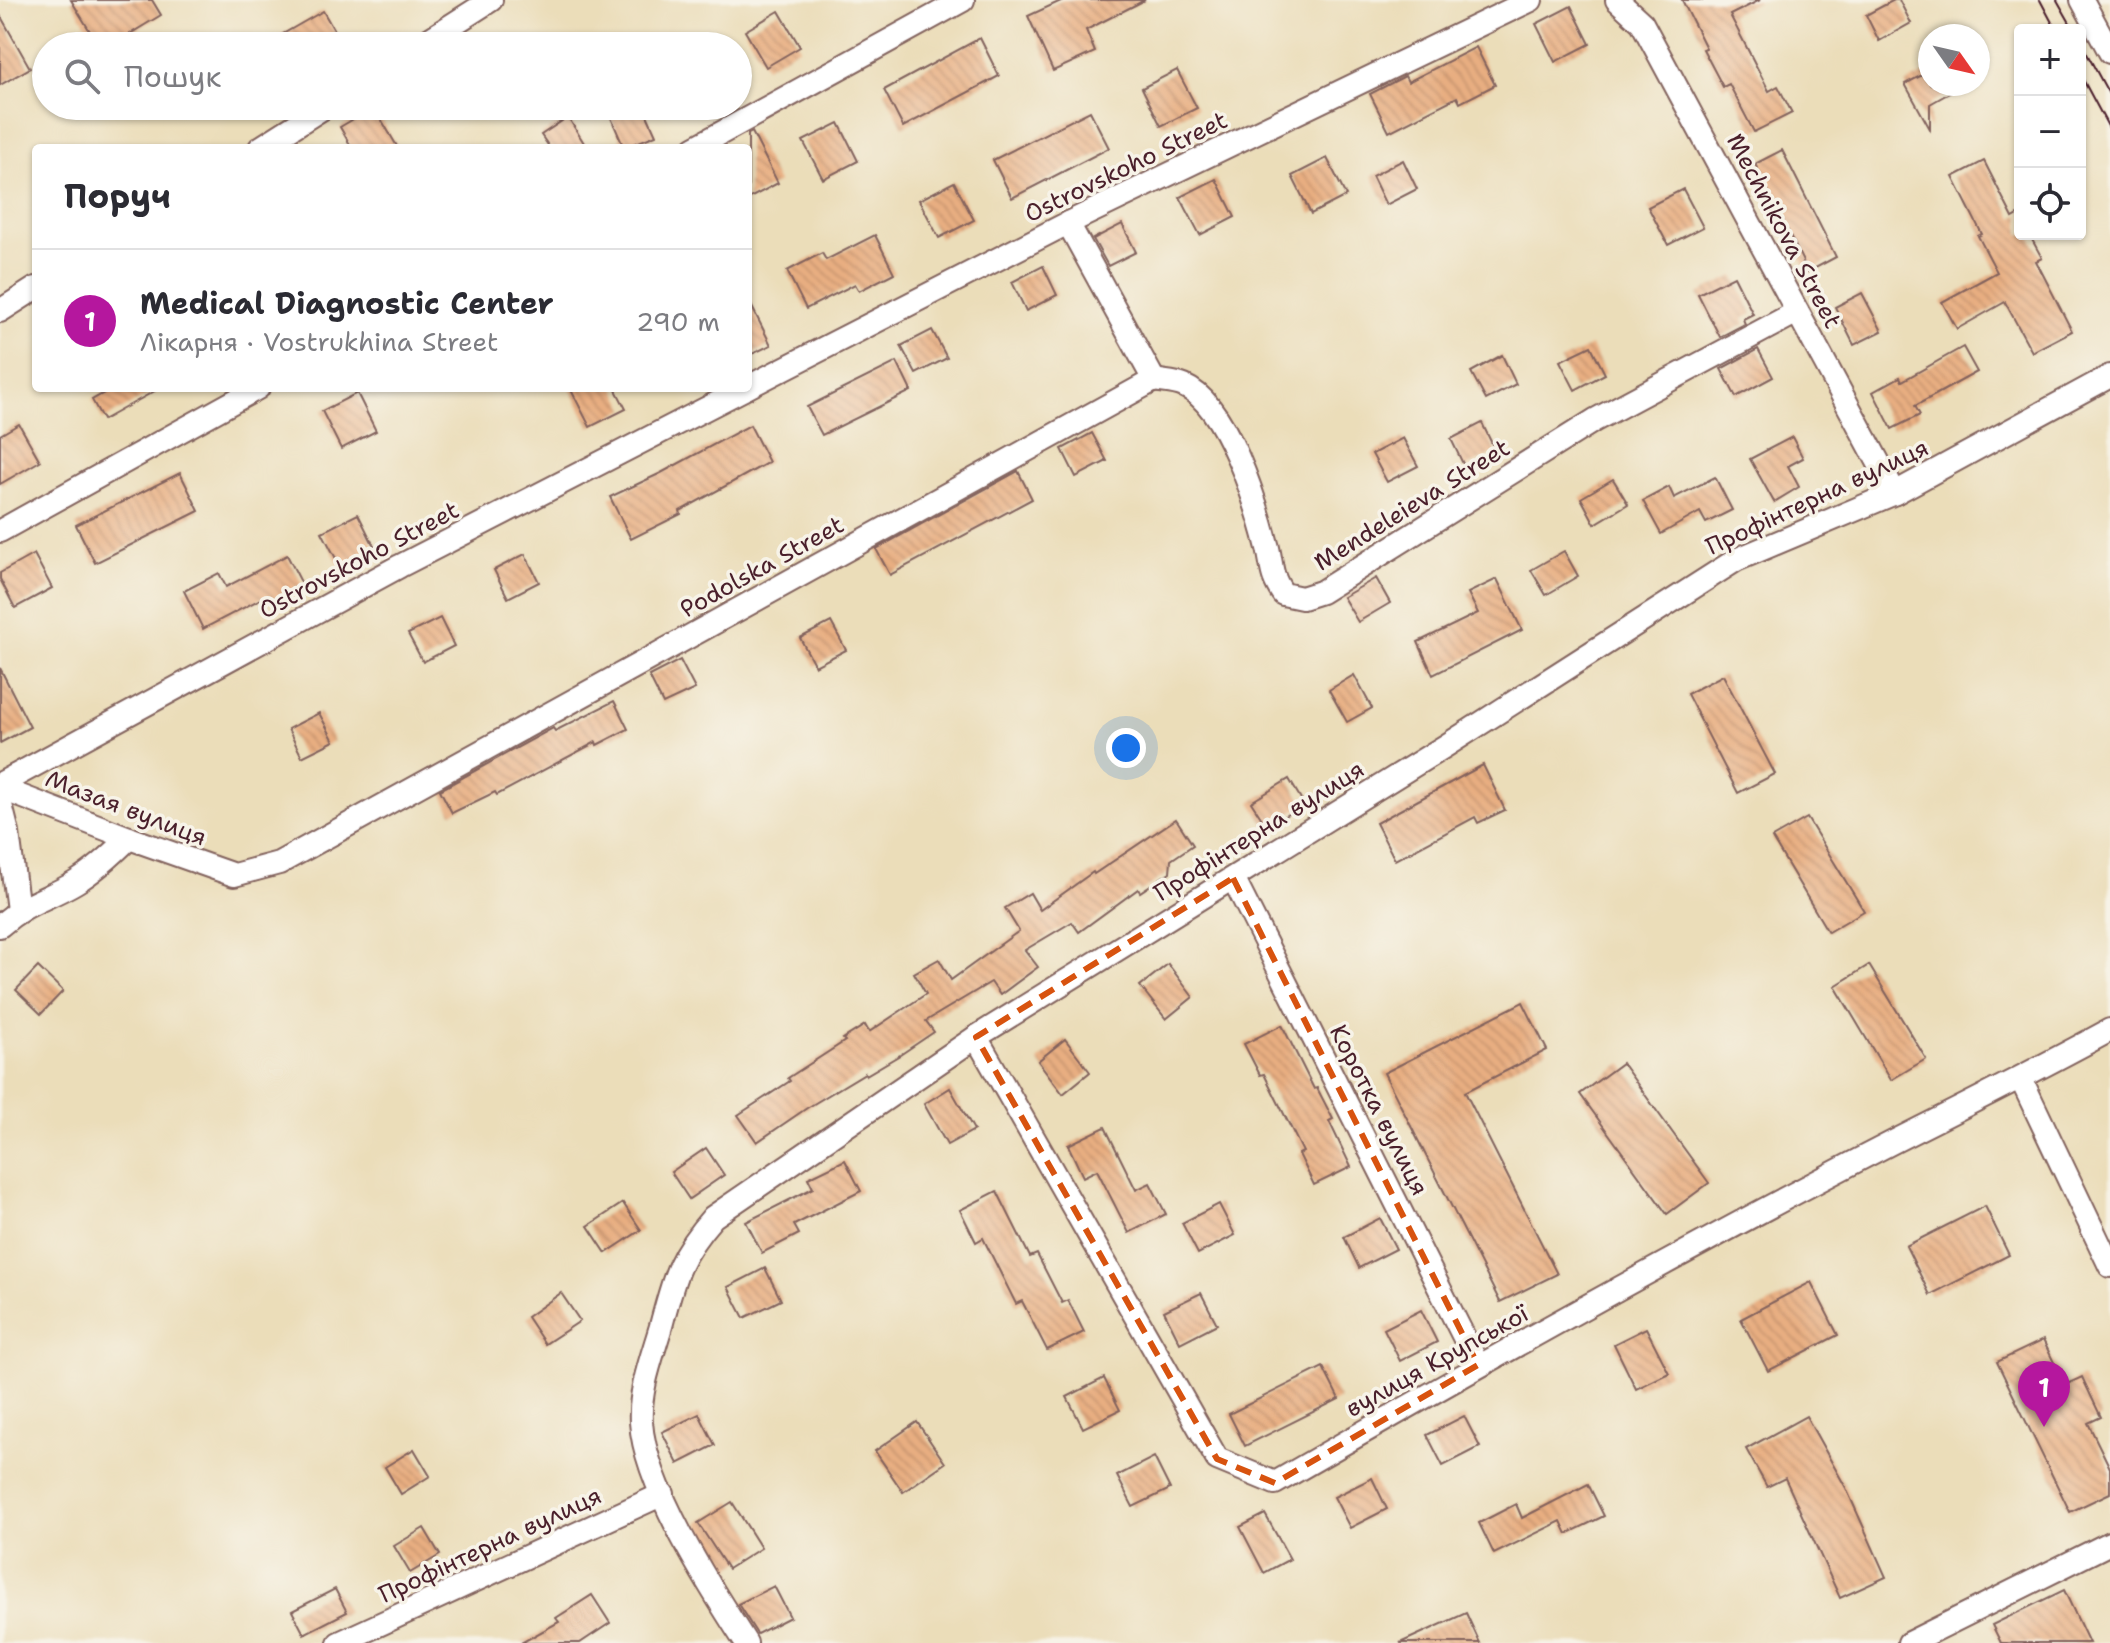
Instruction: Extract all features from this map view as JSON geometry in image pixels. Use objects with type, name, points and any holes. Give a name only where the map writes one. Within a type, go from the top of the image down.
[{"type":"street","points":[[441,32],[491,0]]},
{"type":"street","points":[[752,116],[963,0]]},
{"type":"street","name":"Ostrovskoho Street","points":[[752,385],[1068,223],[1531,0]]},
{"type":"street","name":"Mechnikova Street","points":[[1617,0],[1642,23],[1895,493]]},
{"type":"street","points":[[2082,0],[2110,52]]},
{"type":"street","points":[[266,144],[304,120]]},
{"type":"street","points":[[701,144],[745,120]]},
{"type":"street","points":[[1068,223],[1154,380]]},
{"type":"street","points":[[0,311],[32,291]]},
{"type":"street","name":"Mendeleieva Street","points":[[1154,380],[1184,386],[1200,397],[1220,419],[1236,449],[1268,549],[1271,575],[1283,594],[1302,598],[1321,592],[1595,420],[1797,312]]},
{"type":"street","name":"Профінтерна вулиця","points":[[339,1643],[665,1500],[648,1458],[641,1424],[642,1393],[677,1267],[692,1241],[713,1217],[976,1037],[1447,745],[1736,560],[1895,493],[2110,376]]},
{"type":"street","name":"Podolska Street","points":[[234,875],[279,863],[1154,380]]},
{"type":"street","points":[[0,531],[251,392]]},
{"type":"street","name":"Ostrovskoho Street","points":[[0,786],[400,566],[739,392]]},
{"type":"street","name":"Мазая вулиця","points":[[0,786],[129,838],[234,875]]},
{"type":"street","points":[[0,801],[8,833],[18,910]]},
{"type":"street","points":[[0,926],[18,910],[84,877],[103,864],[129,838]]},
{"type":"street","name":"Коротка вулиця","points":[[1233,878],[1478,1365]]},
{"type":"street","name":"вулиця Крупської","points":[[976,1037],[1217,1459],[1275,1483],[1478,1365],[2110,1030]]},
{"type":"street","points":[[2021,1079],[2110,1266]]},
{"type":"street","points":[[665,1500],[723,1608],[746,1643]]},
{"type":"street","points":[[1909,1643],[2110,1543]]},
{"type":"highlighted area","points":[[1233,878],[1478,1365],[1275,1483],[1217,1459],[976,1037]]},
{"type":"building","points":[[71,0],[152,0],[161,15],[133,32],[90,32]]},
{"type":"building","points":[[1063,0],[1145,0],[1086,30],[1095,52],[1053,71],[1028,16]]},
{"type":"building","points":[[1682,0],[1760,0],[1730,15],[1769,91],[1778,86],[1792,113],[1754,132],[1729,84],[1723,87]]},
{"type":"building","points":[[1899,0],[1911,23],[1879,41],[1866,15]]},
{"type":"building","points":[[1571,6],[1590,44],[1555,62],[1536,24]]},
{"type":"building","points":[[323,11],[335,32],[286,32]]},
{"type":"building","points":[[779,11],[800,47],[766,67],[752,43],[752,32],[745,31]]},
{"type":"building","points":[[0,15],[30,68],[0,85]]},
{"type":"building","points":[[980,38],[999,76],[903,127],[884,90]]},
{"type":"building","points":[[1476,47],[1495,85],[1460,103],[1457,97],[1389,132],[1370,94],[1405,76],[1408,82]]},
{"type":"building","points":[[1177,70],[1197,108],[1161,126],[1142,88]]},
{"type":"building","points":[[1918,77],[1918,96],[1944,96],[1930,104],[1930,129],[1905,84]]},
{"type":"building","points":[[1090,111],[1109,148],[1012,198],[993,160]]},
{"type":"building","points":[[352,120],[382,120],[396,144],[350,144],[340,127]]},
{"type":"building","points":[[564,120],[570,120],[585,144],[547,144],[541,135]]},
{"type":"building","points":[[612,120],[649,120],[656,135],[634,144],[622,144]]},
{"type":"building","points":[[839,123],[858,161],[823,179],[803,141]]},
{"type":"building","points":[[752,132],[778,183],[752,197],[752,144],[748,144],[748,134]]},
{"type":"building","points":[[1782,150],[1836,257],[1808,272],[1755,164]]},
{"type":"building","points":[[1327,158],[1346,196],[1311,214],[1292,176]]},
{"type":"building","points":[[1403,160],[1417,189],[1386,205],[1372,176]]},
{"type":"building","points":[[1984,161],[2014,217],[2014,240],[2032,240],[2042,258],[2036,261],[2072,331],[2032,352],[2005,302],[1957,329],[1942,302],[1997,272],[1953,177]]},
{"type":"building","points":[[1216,179],[1235,217],[1200,235],[1180,197]]},
{"type":"building","points":[[954,182],[974,220],[939,238],[919,200]]},
{"type":"building","points":[[1683,189],[1703,227],[1668,245],[1648,207]]},
{"type":"building","points":[[1122,224],[1136,252],[1108,266],[1093,239]]},
{"type":"building","points":[[875,235],[894,273],[859,291],[855,284],[806,309],[787,271],[822,253],[826,260]]},
{"type":"building","points":[[1043,266],[1057,295],[1026,311],[1012,282]]},
{"type":"building","points":[[1734,276],[1753,314],[1743,319],[1745,324],[1720,337],[1698,294]]},
{"type":"building","points":[[1862,293],[1882,331],[1854,345],[1835,307]]},
{"type":"building","points":[[752,307],[771,345],[752,354]]},
{"type":"building","points":[[932,330],[947,358],[916,374],[901,346]]},
{"type":"building","points":[[1591,346],[1605,374],[1575,390],[1560,361]]},
{"type":"building","points":[[1963,347],[1977,372],[1915,406],[1920,415],[1892,429],[1873,392],[1900,377],[1902,381]]},
{"type":"building","points":[[1758,349],[1773,377],[1736,397],[1721,369]]},
{"type":"building","points":[[1502,355],[1516,384],[1486,400],[1471,372]]},
{"type":"building","points":[[897,362],[911,391],[822,435],[807,407]]},
{"type":"building","points":[[106,392],[153,392],[103,420],[92,400]]},
{"type":"building","points":[[572,392],[617,392],[626,409],[590,427]]},
{"type":"building","points":[[357,393],[376,431],[341,449],[322,411]]},
{"type":"building","points":[[1482,423],[1496,452],[1465,468],[1451,439]]},
{"type":"building","points":[[19,424],[40,461],[0,484],[0,435]]},
{"type":"building","points":[[750,425],[769,462],[680,511],[681,514],[631,539],[610,497]]},
{"type":"building","points":[[1092,433],[1107,461],[1076,477],[1062,449]]},
{"type":"building","points":[[1792,437],[1803,458],[1788,466],[1799,487],[1774,502],[1750,459]]},
{"type":"building","points":[[1403,438],[1418,466],[1387,482],[1372,454]]},
{"type":"building","points":[[1018,471],[1032,499],[890,575],[876,549]]},
{"type":"building","points":[[180,473],[199,511],[95,563],[76,525]]},
{"type":"building","points":[[1715,477],[1732,510],[1706,523],[1700,512],[1661,534],[1643,501],[1669,487],[1674,498]]},
{"type":"building","points":[[1613,479],[1628,504],[1595,524],[1581,498]]},
{"type":"building","points":[[358,514],[377,552],[342,570],[322,532]]},
{"type":"building","points":[[1564,551],[1578,576],[1546,595],[1531,570]]},
{"type":"building","points":[[34,554],[52,588],[15,608],[0,573]]},
{"type":"building","points":[[525,554],[539,582],[508,598],[494,570]]},
{"type":"building","points":[[287,555],[302,584],[271,600],[268,595],[203,629],[184,591],[219,573],[226,587]]},
{"type":"building","points":[[1376,578],[1390,603],[1358,622],[1343,597]]},
{"type":"building","points":[[1497,579],[1522,630],[1433,675],[1418,642],[1478,613],[1468,593]]},
{"type":"building","points":[[440,618],[454,646],[423,662],[408,634]]},
{"type":"building","points":[[831,622],[846,650],[815,666],[800,638]]},
{"type":"building","points":[[680,660],[695,689],[663,704],[649,676]]},
{"type":"building","points":[[0,668],[30,727],[0,743]]},
{"type":"building","points":[[1354,675],[1372,708],[1347,722],[1329,690]]},
{"type":"building","points":[[1723,675],[1775,774],[1738,793],[1687,694]]},
{"type":"building","points":[[614,701],[628,729],[597,745],[596,742],[497,795],[495,792],[452,813],[440,790],[553,728],[555,731]]},
{"type":"building","points":[[319,713],[334,741],[302,757],[288,729]]},
{"type":"building","points":[[1483,765],[1505,810],[1478,823],[1475,817],[1395,860],[1376,823]]},
{"type":"building","points":[[1289,779],[1304,804],[1267,827],[1251,802]]},
{"type":"building","points":[[1807,818],[1864,911],[1828,932],[1772,838]]},
{"type":"building","points":[[1176,819],[1193,845],[1171,860],[1170,872],[1140,892],[1138,889],[1079,932],[1072,922],[1025,950],[1038,967],[1000,995],[991,982],[926,1021],[934,1032],[807,1108],[757,1142],[738,1115],[790,1081],[788,1078],[845,1041],[843,1039],[865,1025],[869,1032],[926,994],[914,973],[939,959],[951,980],[1019,931],[1005,908],[1030,893],[1040,910]]},
{"type":"building","points":[[1168,964],[1193,997],[1166,1019],[1140,986]]},
{"type":"building","points":[[1869,965],[1926,1059],[1891,1080],[1835,986]]},
{"type":"building","points":[[38,967],[63,991],[41,1014],[16,990]]},
{"type":"building","points":[[1523,1002],[1547,1050],[1465,1092],[1557,1274],[1500,1302],[1384,1073]]},
{"type":"building","points":[[1282,1025],[1333,1119],[1329,1121],[1351,1167],[1314,1185],[1299,1154],[1303,1152],[1264,1074],[1260,1075],[1244,1044]]},
{"type":"building","points":[[1065,1039],[1090,1072],[1063,1094],[1038,1061]]},
{"type":"building","points":[[1622,1063],[1709,1183],[1667,1214],[1580,1094]]},
{"type":"building","points":[[950,1088],[974,1130],[947,1145],[924,1104]]},
{"type":"building","points":[[1105,1127],[1136,1190],[1150,1183],[1166,1214],[1129,1233],[1097,1170],[1083,1177],[1068,1145]]},
{"type":"building","points":[[706,1148],[724,1175],[689,1199],[671,1172]]},
{"type":"building","points":[[845,1160],[861,1191],[794,1225],[799,1234],[762,1253],[746,1222],[813,1188],[808,1178]]},
{"type":"building","points":[[997,1191],[1030,1257],[1037,1254],[1062,1303],[1068,1300],[1084,1332],[1047,1350],[1022,1301],[1016,1304],[983,1238],[976,1242],[960,1210]]},
{"type":"building","points":[[623,1203],[641,1230],[606,1253],[588,1226]]},
{"type":"building","points":[[1219,1204],[1235,1235],[1198,1254],[1182,1223]]},
{"type":"building","points":[[1985,1206],[2009,1255],[1930,1295],[1906,1246]]},
{"type":"building","points":[[1380,1218],[1396,1249],[1359,1268],[1344,1237]]},
{"type":"building","points":[[765,1268],[781,1300],[744,1318],[728,1287]]},
{"type":"building","points":[[1811,1282],[1838,1335],[1768,1371],[1741,1319]]},
{"type":"building","points":[[561,1293],[580,1321],[545,1344],[527,1317]]},
{"type":"building","points":[[1201,1293],[1217,1324],[1180,1343],[1164,1311]]},
{"type":"building","points":[[1421,1310],[1437,1342],[1400,1361],[1384,1329]]},
{"type":"building","points":[[1646,1328],[1669,1373],[1636,1389],[1614,1344]]},
{"type":"building","points":[[2043,1340],[2065,1385],[2082,1377],[2101,1417],[2088,1423],[2110,1468],[2110,1493],[2070,1512],[1997,1362]]},
{"type":"building","points":[[1323,1367],[1339,1399],[1245,1446],[1229,1414]]},
{"type":"building","points":[[1104,1378],[1120,1410],[1083,1428],[1067,1397]]},
{"type":"building","points":[[699,1414],[715,1445],[678,1464],[662,1432]]},
{"type":"building","points":[[1464,1416],[1480,1447],[1443,1466],[1427,1435]]},
{"type":"building","points":[[1806,1416],[1846,1488],[1886,1577],[1840,1598],[1785,1478],[1767,1487],[1746,1449]]},
{"type":"building","points":[[917,1422],[945,1463],[903,1492],[875,1451]]},
{"type":"building","points":[[414,1449],[430,1476],[401,1494],[385,1467]]},
{"type":"building","points":[[1154,1457],[1170,1489],[1133,1507],[1117,1476]]},
{"type":"building","points":[[1372,1478],[1387,1509],[1350,1528],[1334,1497]]},
{"type":"building","points":[[1588,1484],[1604,1516],[1567,1534],[1561,1521],[1494,1554],[1479,1523],[1516,1504],[1522,1518]]},
{"type":"building","points":[[732,1502],[761,1548],[728,1569],[698,1523]]},
{"type":"building","points":[[1265,1514],[1290,1559],[1264,1573],[1240,1527]]},
{"type":"building","points":[[424,1528],[440,1555],[410,1573],[394,1546]]},
{"type":"building","points":[[774,1586],[790,1617],[757,1634],[738,1604]]},
{"type":"building","points":[[335,1589],[347,1612],[304,1634],[292,1611]]},
{"type":"building","points":[[2064,1590],[2089,1643],[2001,1643],[1992,1625]]},
{"type":"building","points":[[592,1595],[610,1623],[580,1643],[521,1643],[559,1622],[556,1618]]},
{"type":"building","points":[[1466,1613],[1480,1643],[1400,1643]]},
{"type":"tram line","points":[[2040,0],[2053,24]]},
{"type":"tram line","points":[[2057,0],[2071,24]]},
{"type":"tram line","points":[[2086,52],[2110,96]]},
{"type":"tram line","points":[[2086,85],[2110,130]]},
{"type":"place","name":"Medical Diagnostic Center","points":[[2044,1427]]}]
